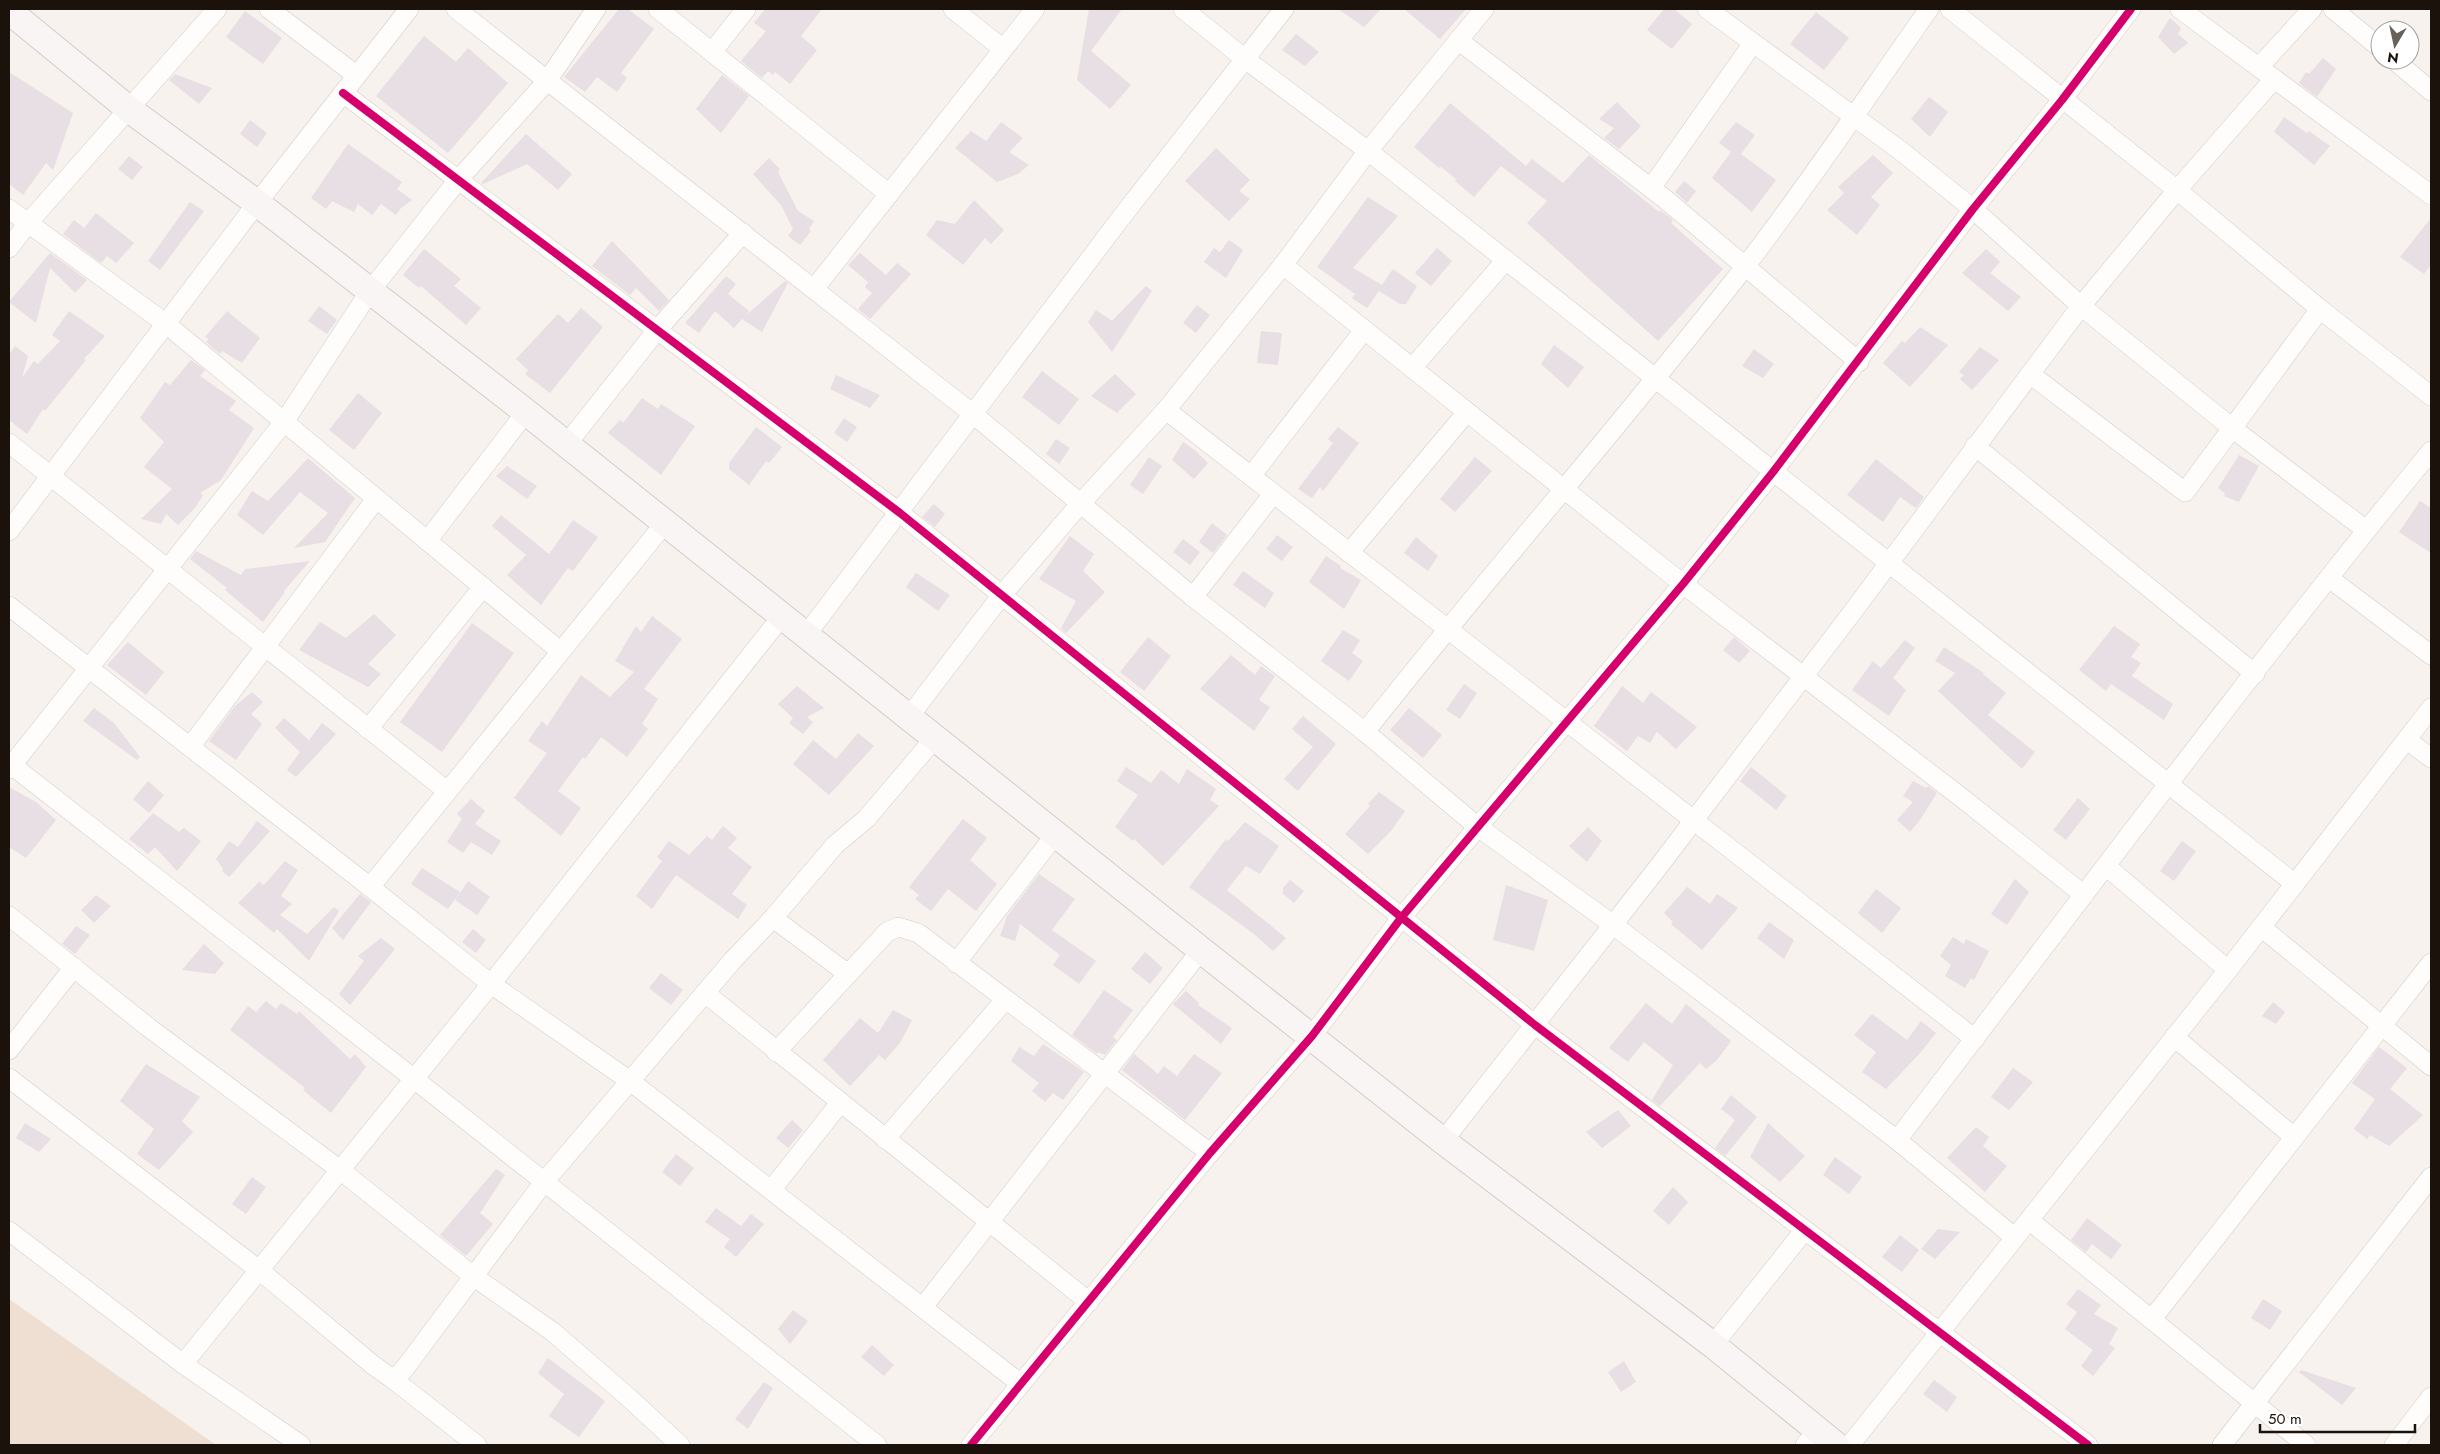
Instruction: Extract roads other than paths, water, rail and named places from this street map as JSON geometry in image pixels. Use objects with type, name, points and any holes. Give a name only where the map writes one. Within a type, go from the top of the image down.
[{"type":"main road","points":[[9,11],[130,110],[257,203],[526,412],[934,739],[1443,1141],[1713,1345],[1820,1441]]},
{"type":"street","points":[[9,248],[217,9]]},
{"type":"street","points":[[269,9],[356,75]]},
{"type":"street","points":[[456,9],[973,414],[1193,597],[1365,732],[1478,827],[1612,924],[1897,1140],[2014,1236]]},
{"type":"street","points":[[596,9],[547,80],[458,180],[370,291],[284,422],[10,766],[413,1078],[877,1445]]},
{"type":"street","points":[[658,9],[889,194]]},
{"type":"street","points":[[712,52],[746,9]]},
{"type":"street","points":[[953,9],[1003,49]]},
{"type":"street","points":[[814,289],[1035,9]]},
{"type":"street","points":[[1183,9],[1245,60],[1368,151],[2295,884]]},
{"type":"street","points":[[806,635],[900,513],[1120,219],[1284,9]]},
{"type":"street","points":[[908,718],[1001,596],[1081,503],[1166,410],[1284,265],[1368,151],[1484,9]]},
{"type":"street","points":[[1707,9],[1974,208],[2081,306],[2232,428],[2366,530]]},
{"type":"street","points":[[1365,732],[1446,629],[1565,490],[1745,266],[1929,9]]},
{"type":"street","points":[[1950,9],[2177,190],[2320,309],[2431,396]]},
{"type":"street","points":[[971,1445],[1210,1153],[1312,1036],[1401,918],[1682,584],[1773,472],[1859,362],[1974,208],[2062,100],[2131,9]]},
{"type":"street","points":[[2180,9],[2431,195]]},
{"type":"street","points":[[2259,67],[2312,9]]},
{"type":"street","points":[[2332,9],[2370,40]]},
{"type":"street","points":[[9,531],[165,323],[343,93],[400,14]]},
{"type":"street","points":[[1458,40],[1651,188],[1859,362]]},
{"type":"street","points":[[1651,188],[1753,43]]},
{"type":"street","points":[[2406,70],[2431,90]]},
{"type":"street","points":[[1443,1141],[1694,821],[2081,306],[2177,190],[2274,79]]},
{"type":"street","points":[[343,93],[900,513],[1535,1025],[1938,1333],[2088,1445]]},
{"type":"street","points":[[9,209],[165,323],[560,652]]},
{"type":"street","points":[[566,444],[657,330],[743,233]]},
{"type":"street","points":[[1412,368],[1506,260]]},
{"type":"street","points":[[1284,265],[1682,584],[1802,678],[1962,798],[2084,895]]},
{"type":"street","points":[[2030,374],[2185,492],[2320,309]]},
{"type":"street","points":[[1251,476],[1364,330]]},
{"type":"street","points":[[1166,410],[1975,1039]]},
{"type":"street","points":[[427,541],[526,412]]},
{"type":"street","points":[[1349,553],[1467,412]]},
{"type":"street","points":[[9,443],[51,474],[447,792]]},
{"type":"street","points":[[1975,446],[2255,674]]},
{"type":"street","points":[[1897,1140],[2168,784],[2366,530],[2431,451]]},
{"type":"street","points":[[1193,597],[1273,494]]},
{"type":"street","points":[[190,747],[376,499]]},
{"type":"street","points":[[370,886],[664,523]]},
{"type":"street","points":[[2329,578],[2431,655]]},
{"type":"street","points":[[368,729],[483,587]]},
{"type":"street","points":[[9,606],[370,886],[491,984],[630,1080],[1021,1384]]},
{"type":"street","points":[[183,1364],[339,1169],[491,984],[782,616]]},
{"type":"street","points":[[1850,1445],[2014,1236],[2029,1220],[2228,970],[2431,708]]},
{"type":"street","points":[[394,1380],[405,1368],[544,1182],[705,993],[773,918],[835,845],[866,819],[934,739]]},
{"type":"street","points":[[2407,740],[2431,758]]},
{"type":"street","points":[[956,964],[1055,835]]},
{"type":"street","points":[[2106,866],[2228,970]]},
{"type":"street","points":[[9,916],[148,1027],[339,1169],[473,1276],[553,1332],[680,1445]]},
{"type":"street","points":[[773,918],[848,974]]},
{"type":"street","points":[[2261,927],[2431,1066]]},
{"type":"street","points":[[776,1052],[887,932],[898,928],[918,933],[956,964],[1210,1153]]},
{"type":"street","points":[[923,1307],[1201,950]]},
{"type":"street","points":[[2152,1320],[2381,1025],[2431,964]]},
{"type":"street","points":[[9,1050],[74,967]]},
{"type":"street","points":[[705,993],[1089,1302]]},
{"type":"street","points":[[885,1139],[1005,1000]]},
{"type":"street","points":[[2174,1037],[2294,1137]]},
{"type":"street","points":[[9,1078],[259,1270],[373,1365],[477,1445]]},
{"type":"street","points":[[772,1189],[840,1103]]},
{"type":"street","points":[[2222,1445],[2431,1177]]},
{"type":"street","points":[[2029,1220],[2306,1445]]},
{"type":"street","points":[[9,1231],[183,1364],[301,1445]]},
{"type":"street","points":[[1713,1345],[1804,1231]]},
{"type":"street","points":[[2394,1445],[2431,1397]]}]
